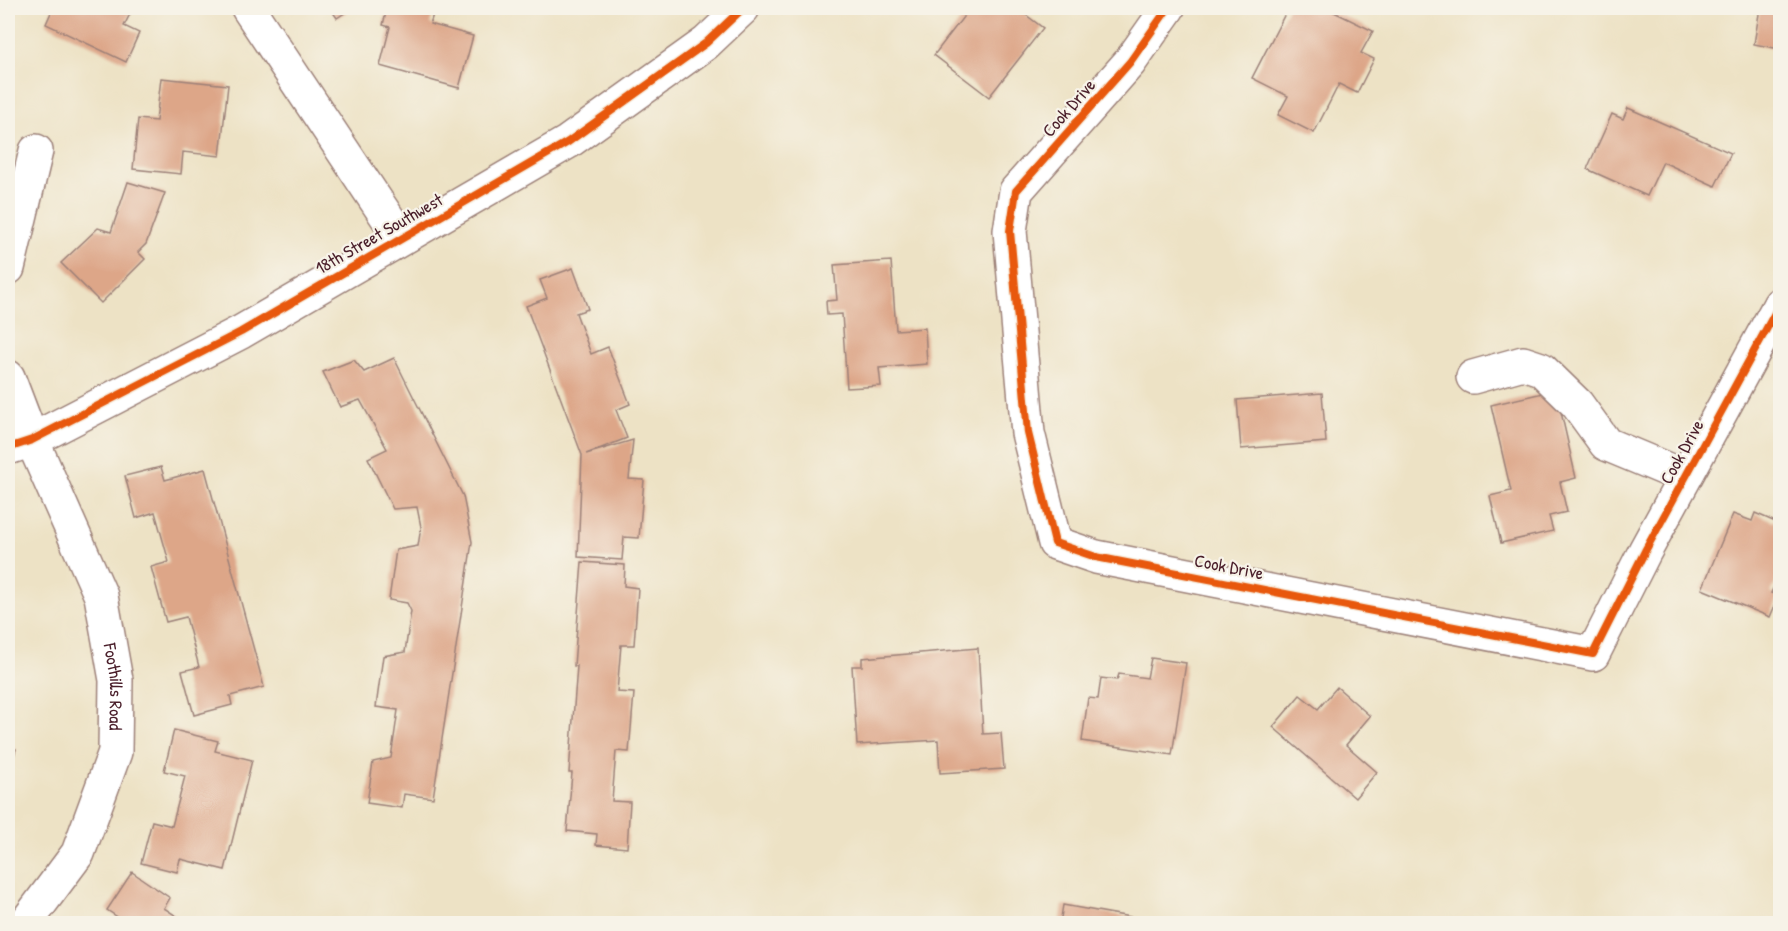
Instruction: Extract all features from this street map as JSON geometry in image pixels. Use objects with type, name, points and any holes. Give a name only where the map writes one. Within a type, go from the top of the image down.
[{"type":"street","points":[[248,8],[401,238]]},
{"type":"street","name":"18th Street Southwest","points":[[20,444],[241,332],[568,142],[706,43],[743,8]]},
{"type":"street","name":"Cook Drive","points":[[1168,8],[1130,62],[1016,190],[1010,231],[1028,433],[1055,543],[1095,557],[1593,654],[1685,477],[1780,304]]},
{"type":"street","points":[[8,268],[36,151]]},
{"type":"street","points":[[1473,377],[1523,363],[1541,369],[1577,404],[1606,444],[1685,477]]},
{"type":"street","name":"Foothills Road","points":[[8,377],[20,444],[101,596],[116,680],[116,752],[78,853],[25,924]]},
{"type":"building","points":[[53,8],[133,8],[124,26],[139,33],[126,62],[46,24]]},
{"type":"building","points":[[330,8],[352,8],[337,18]]},
{"type":"building","points":[[387,8],[435,8],[430,24],[473,36],[459,88],[380,66],[390,27],[383,25]]},
{"type":"building","points":[[970,8],[1032,8],[1026,15],[1043,28],[989,97],[934,55]]},
{"type":"building","points":[[1288,8],[1326,8],[1373,31],[1361,53],[1374,59],[1357,93],[1339,84],[1314,133],[1278,115],[1288,96],[1252,78]]},
{"type":"building","points":[[1760,8],[1780,8],[1780,49],[1754,44]]},
{"type":"building","points":[[161,78],[228,85],[220,156],[183,152],[181,174],[133,169],[138,119],[156,121]]},
{"type":"building","points":[[1628,108],[1731,153],[1715,186],[1663,162],[1647,196],[1587,169],[1612,114],[1623,119]]},
{"type":"building","points":[[128,182],[165,193],[146,244],[138,252],[145,259],[101,303],[61,263],[98,228],[111,232]]},
{"type":"building","points":[[891,261],[896,330],[925,328],[927,364],[879,368],[881,386],[847,388],[842,314],[827,315],[826,301],[837,300],[834,265]]},
{"type":"building","points":[[573,268],[588,309],[576,313],[591,354],[608,347],[630,404],[616,410],[627,438],[586,454],[633,440],[629,479],[644,480],[639,538],[624,537],[622,560],[578,557],[582,455],[526,306],[547,298],[540,280]]},
{"type":"building","points":[[394,358],[463,496],[472,542],[433,798],[404,794],[402,808],[367,803],[373,762],[391,758],[398,710],[376,707],[383,656],[405,652],[411,611],[407,603],[389,600],[396,550],[418,546],[421,527],[417,507],[393,509],[368,458],[387,449],[360,400],[340,407],[323,372],[354,360],[364,372]]},
{"type":"building","points":[[1556,390],[1576,478],[1560,482],[1567,512],[1549,516],[1553,531],[1501,543],[1490,496],[1511,491],[1491,405]]},
{"type":"building","points":[[1322,393],[1326,442],[1241,449],[1237,400]]},
{"type":"building","points":[[161,467],[165,480],[205,469],[264,687],[230,696],[232,705],[194,715],[182,671],[199,667],[186,617],[166,622],[151,567],[169,562],[155,512],[136,518],[125,476]]},
{"type":"building","points":[[1755,513],[1780,524],[1780,573],[1771,593],[1779,596],[1770,617],[1702,589],[1733,514],[1752,521]]},
{"type":"building","points":[[582,562],[625,565],[624,586],[638,588],[634,645],[621,645],[617,692],[634,693],[629,752],[616,751],[612,801],[630,802],[627,848],[596,845],[597,834],[567,831],[577,666],[574,666]]},
{"type":"building","points":[[978,648],[983,734],[1001,733],[1004,769],[940,773],[938,740],[857,745],[852,666],[862,666],[862,658]]},
{"type":"building","points":[[1151,658],[1186,663],[1172,755],[1082,741],[1088,698],[1098,699],[1101,678],[1117,680],[1119,674],[1147,678]]},
{"type":"building","points":[[1337,687],[1370,716],[1346,745],[1377,772],[1355,798],[1273,727],[1300,695],[1318,709]]},
{"type":"building","points":[[174,730],[218,741],[215,751],[252,760],[225,870],[180,859],[177,872],[141,863],[152,821],[172,826],[185,776],[164,771]]},
{"type":"building","points":[[8,747],[16,749],[8,777]]},
{"type":"building","points":[[132,872],[170,898],[164,908],[184,921],[183,924],[120,924],[122,920],[107,910]]},
{"type":"building","points":[[1063,905],[1158,922],[1158,924],[1060,924]]},
{"type":"cycle path","points":[[8,448],[32,440],[241,332],[568,142],[706,43],[743,8]]},
{"type":"cycle path","points":[[1168,8],[1130,62],[1016,191],[1010,231],[1028,433],[1055,543],[1096,557],[1593,654],[1645,551],[1780,304]]}]
